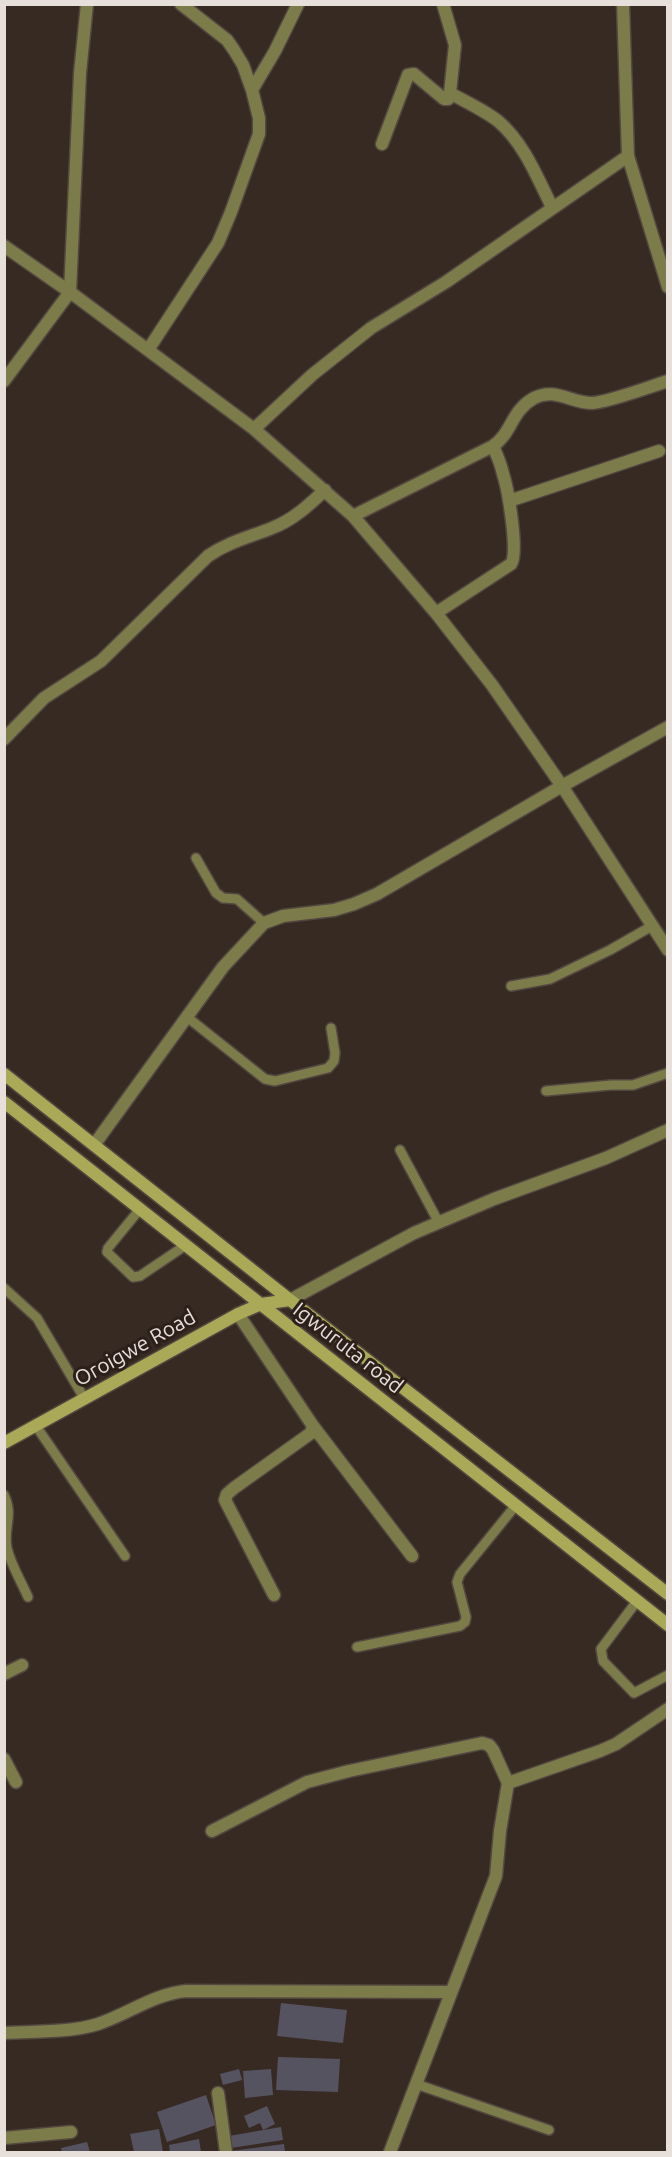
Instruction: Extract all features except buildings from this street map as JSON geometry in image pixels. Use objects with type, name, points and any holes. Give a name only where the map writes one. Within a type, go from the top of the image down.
[{"type":"main road","name":"Igwuruta road","points":[[4,1074],[668,1594]]},
{"type":"main road","name":"Igwuruta road","points":[[4,1102],[668,1625]]},
{"type":"main road","name":"Oroigwe Road","points":[[4,1443],[238,1314],[261,1304],[290,1300]]},
{"type":"street","points":[[4,381],[70,292],[80,73],[87,4]]},
{"type":"street","points":[[148,350],[207,261],[231,212],[259,134],[260,118],[243,65],[227,40],[181,4]]},
{"type":"street","points":[[252,90],[298,4]]},
{"type":"street","points":[[382,144],[408,75],[414,74],[444,99],[447,99],[450,93],[455,45],[443,4]]},
{"type":"street","points":[[635,4],[623,7],[628,156],[668,287]]},
{"type":"street","points":[[450,93],[496,120],[510,133],[524,152],[552,207]]},
{"type":"street","points":[[254,429],[312,375],[371,328],[446,282],[628,156]]},
{"type":"street","points":[[4,246],[70,292],[254,429],[353,516],[436,613],[492,685],[562,786],[668,950]]},
{"type":"street","points":[[353,516],[501,441],[513,418],[523,406],[536,397],[552,393],[593,403],[668,381]]},
{"type":"street","points":[[436,613],[511,564],[514,559],[515,547],[509,501],[504,475],[493,446]]},
{"type":"street","points":[[509,501],[659,451]]},
{"type":"street","points":[[4,739],[44,698],[101,661],[208,556],[221,547],[289,520],[308,507],[325,490]]},
{"type":"street","points":[[94,1144],[223,967],[264,923],[283,916],[334,910],[377,894],[562,786],[668,728]]},
{"type":"street","points":[[290,1300],[414,1233],[494,1199],[606,1158],[668,1130]]},
{"type":"street","points":[[238,1314],[313,1426],[412,1556]]},
{"type":"street","points":[[274,1595],[225,1497],[234,1488],[311,1433],[313,1426]]},
{"type":"street","points":[[4,1674],[22,1665]]},
{"type":"street","points":[[508,1782],[616,1744],[668,1709]]},
{"type":"street","points":[[212,1830],[307,1782],[482,1743],[489,1745],[493,1750],[508,1782],[496,1876],[390,2152]]},
{"type":"street","points":[[4,1759],[16,1782]]},
{"type":"street","points":[[4,2032],[86,2027],[173,1992],[451,1992]]},
{"type":"street","points":[[218,2092],[226,2152]]},
{"type":"street","points":[[4,2138],[71,2133]]},
{"type":"lane","points":[[196,858],[216,892],[223,898],[237,899],[264,923]]},
{"type":"lane","points":[[512,986],[550,979],[610,951],[652,926]]},
{"type":"lane","points":[[187,1017],[265,1079],[274,1082],[328,1068],[334,1061],[335,1053],[331,1028]]},
{"type":"lane","points":[[546,1091],[633,1085],[668,1073]]},
{"type":"lane","points":[[400,1150],[439,1222]]},
{"type":"lane","points":[[140,1209],[107,1252],[133,1277],[140,1276],[186,1245]]},
{"type":"lane","points":[[4,1288],[37,1318],[84,1398]]},
{"type":"lane","points":[[36,1426],[125,1556]]},
{"type":"lane","points":[[4,1495],[10,1514],[7,1546],[28,1597]]},
{"type":"lane","points":[[357,1647],[460,1626],[466,1617],[457,1582],[460,1574],[516,1505]]},
{"type":"lane","points":[[637,1601],[601,1649],[603,1661],[634,1693],[668,1675]]},
{"type":"lane","points":[[416,2084],[549,2130]]}]
